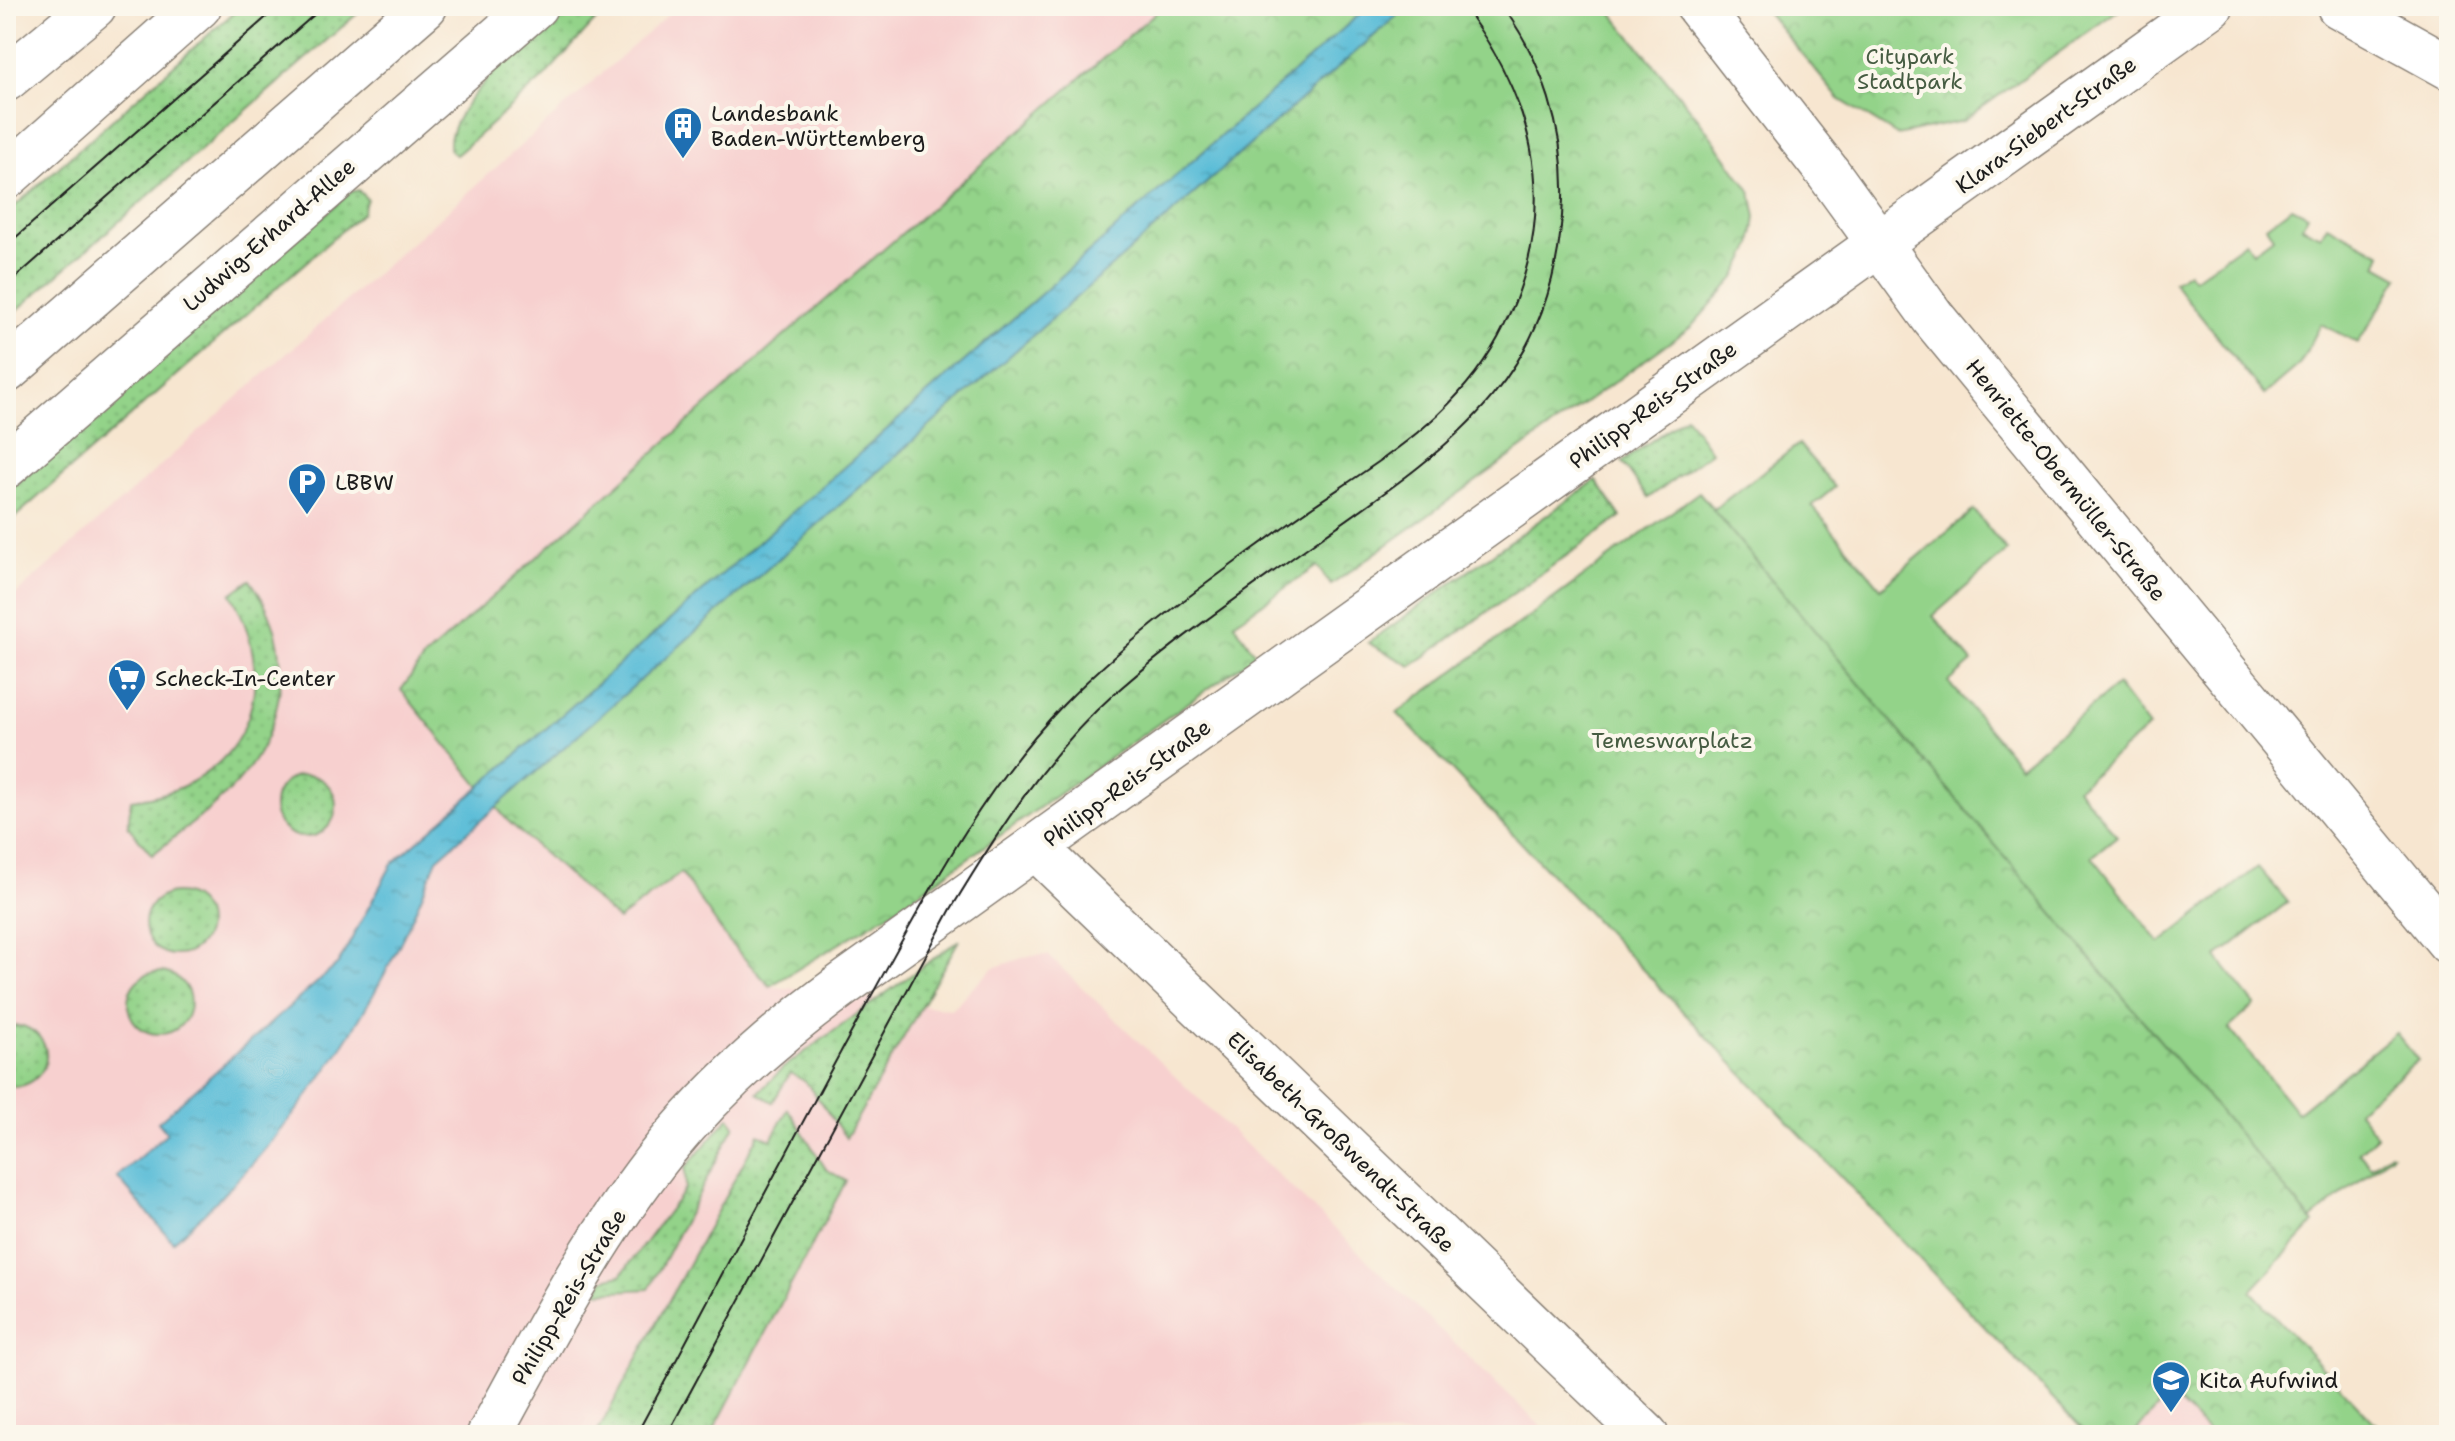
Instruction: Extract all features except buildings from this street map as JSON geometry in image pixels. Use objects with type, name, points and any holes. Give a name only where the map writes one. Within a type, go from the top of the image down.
[{"type":"street","points":[[6,79],[94,6]]},
{"type":"street","points":[[6,177],[199,6]]},
{"type":"street","points":[[6,371],[425,6]]},
{"type":"street","name":"Ludwig-Erhard-Allee","points":[[6,466],[535,6]]},
{"type":"street","name":"Henriette-Obermüller-Straße","points":[[1698,6],[1880,241],[1952,340],[2340,813],[2442,918]]},
{"type":"street","name":"Klara-Siebert-Straße","points":[[1880,241],[2211,6]]},
{"type":"street","points":[[2339,6],[2449,67]]},
{"type":"street","name":"Philipp-Reis-Straße","points":[[489,1435],[575,1278],[609,1226],[665,1149],[711,1097],[768,1043],[829,995],[1880,241]]},
{"type":"street","name":"Elisabeth-Großwendt-Straße","points":[[1036,848],[1646,1435]]},
{"type":"shaded area","points":[[678,6],[1163,6],[774,345],[424,658],[401,690],[447,743],[618,920],[681,873],[730,943],[770,986],[951,1009],[993,968],[1028,956],[1048,955],[1550,1435],[6,1435],[6,603]]},
{"type":"shaded area","name":"Kita Aufwind","points":[[2170,1393],[2211,1435],[2133,1435]]},
{"type":"green space","points":[[241,6],[366,6],[6,320],[6,214]]},
{"type":"green space","points":[[564,6],[609,6],[542,79],[461,151],[456,155],[451,152],[451,135],[459,116],[474,95],[492,73]]},
{"type":"green space","points":[[1163,6],[1606,6],[1697,117],[1751,192],[1756,217],[1752,245],[1735,278],[1691,327],[1331,585],[1317,566],[1234,623],[1256,655],[893,911],[770,986],[730,943],[681,873],[618,920],[507,820],[401,690],[424,658],[774,345]]},
{"type":"green space","name":"Citypark Stadtpark","points":[[1762,6],[2124,6],[1963,121],[1897,135],[1839,99]]},
{"type":"green space","points":[[358,190],[367,199],[362,213],[6,525],[6,493],[351,192]]},
{"type":"green space","points":[[2292,207],[2308,215],[2302,227],[2321,236],[2327,225],[2382,254],[2377,265],[2399,277],[2358,343],[2321,324],[2300,364],[2264,395],[2173,282],[2188,272],[2194,279],[2245,242],[2253,252],[2273,237],[2266,226]]},
{"type":"green space","points":[[1686,416],[1711,452],[1648,498],[1622,462]]},
{"type":"green space","points":[[1799,444],[1835,487],[1812,506],[1881,588],[1974,510],[2007,551],[1933,616],[1972,662],[1949,682],[2020,766],[2117,685],[2149,727],[2077,788],[2117,836],[2092,856],[2160,943],[2258,867],[2288,902],[2217,957],[2255,1005],[2229,1028],[2297,1113],[2396,1033],[2418,1060],[2357,1110],[2377,1136],[2359,1152],[2371,1167],[2390,1152],[2392,1154],[2311,1220],[1713,510]]},
{"type":"green space","points":[[1596,480],[1621,517],[1411,666],[1368,643]]},
{"type":"green space","name":"Temeswarplatz","points":[[1699,492],[2314,1223],[2251,1291],[2386,1435],[2211,1435],[2170,1394],[2133,1435],[2088,1435],[1397,713]]},
{"type":"green space","points":[[250,580],[265,604],[275,630],[280,657],[276,710],[267,736],[237,783],[207,812],[152,855],[128,826],[131,800],[170,791],[202,776],[227,754],[244,728],[253,698],[254,665],[247,630],[231,594]]},
{"type":"green space","points":[[305,775],[317,777],[327,784],[334,794],[334,818],[327,828],[317,835],[305,837],[293,835],[283,828],[276,818],[274,806],[276,794],[283,784],[293,777]]},
{"type":"green space","points":[[176,893],[188,895],[198,902],[205,912],[205,936],[198,946],[188,953],[176,955],[164,953],[154,946],[147,936],[145,924],[147,912],[154,902],[164,895]]},
{"type":"green space","points":[[959,940],[846,1138],[806,1082],[790,1073],[773,1102],[758,1093],[783,1068]]},
{"type":"green space","points":[[159,972],[171,974],[181,981],[188,991],[188,1015],[181,1025],[171,1032],[159,1034],[147,1032],[137,1025],[130,1015],[128,1003],[130,991],[137,981],[147,974]]},
{"type":"green space","points":[[23,1026],[43,1042],[45,1063],[41,1073],[33,1080],[22,1086],[9,1087],[6,1027]]},
{"type":"green space","points":[[788,1109],[826,1169],[846,1181],[711,1435],[596,1435],[759,1134],[771,1140]]},
{"type":"green space","points":[[729,1117],[735,1125],[649,1289],[597,1292],[604,1279],[621,1275],[686,1188],[685,1168]]},
{"type":"water","points":[[1369,6],[1395,6],[1400,13],[437,859],[388,968],[329,1067],[258,1158],[173,1242],[117,1177],[167,1133],[158,1122],[338,964],[392,864]]},
{"type":"tram line","points":[[6,246],[279,6]]},
{"type":"tram line","points":[[6,286],[324,6]]},
{"type":"tram line","points":[[636,1435],[911,923],[956,846],[1006,772],[1064,704],[1143,632],[1430,422],[1478,370],[1498,338],[1518,294],[1530,251],[1535,209],[1534,167],[1525,126],[1511,85],[1490,45],[1463,6]]},
{"type":"tram line","points":[[667,1435],[951,909],[1006,822],[1046,768],[1090,717],[1139,672],[1367,506],[1453,438],[1488,401],[1518,361],[1541,315],[1556,261],[1563,174],[1555,123],[1540,73],[1502,6]]},
{"type":"place","name":"Landesbank Baden-Württemberg","points":[[683,160]]},
{"type":"place","name":"LBBW","points":[[307,516]]},
{"type":"place","name":"Scheck-In-Center","points":[[127,712]]},
{"type":"place","name":"Kita Aufwind","points":[[2171,1414]]}]
